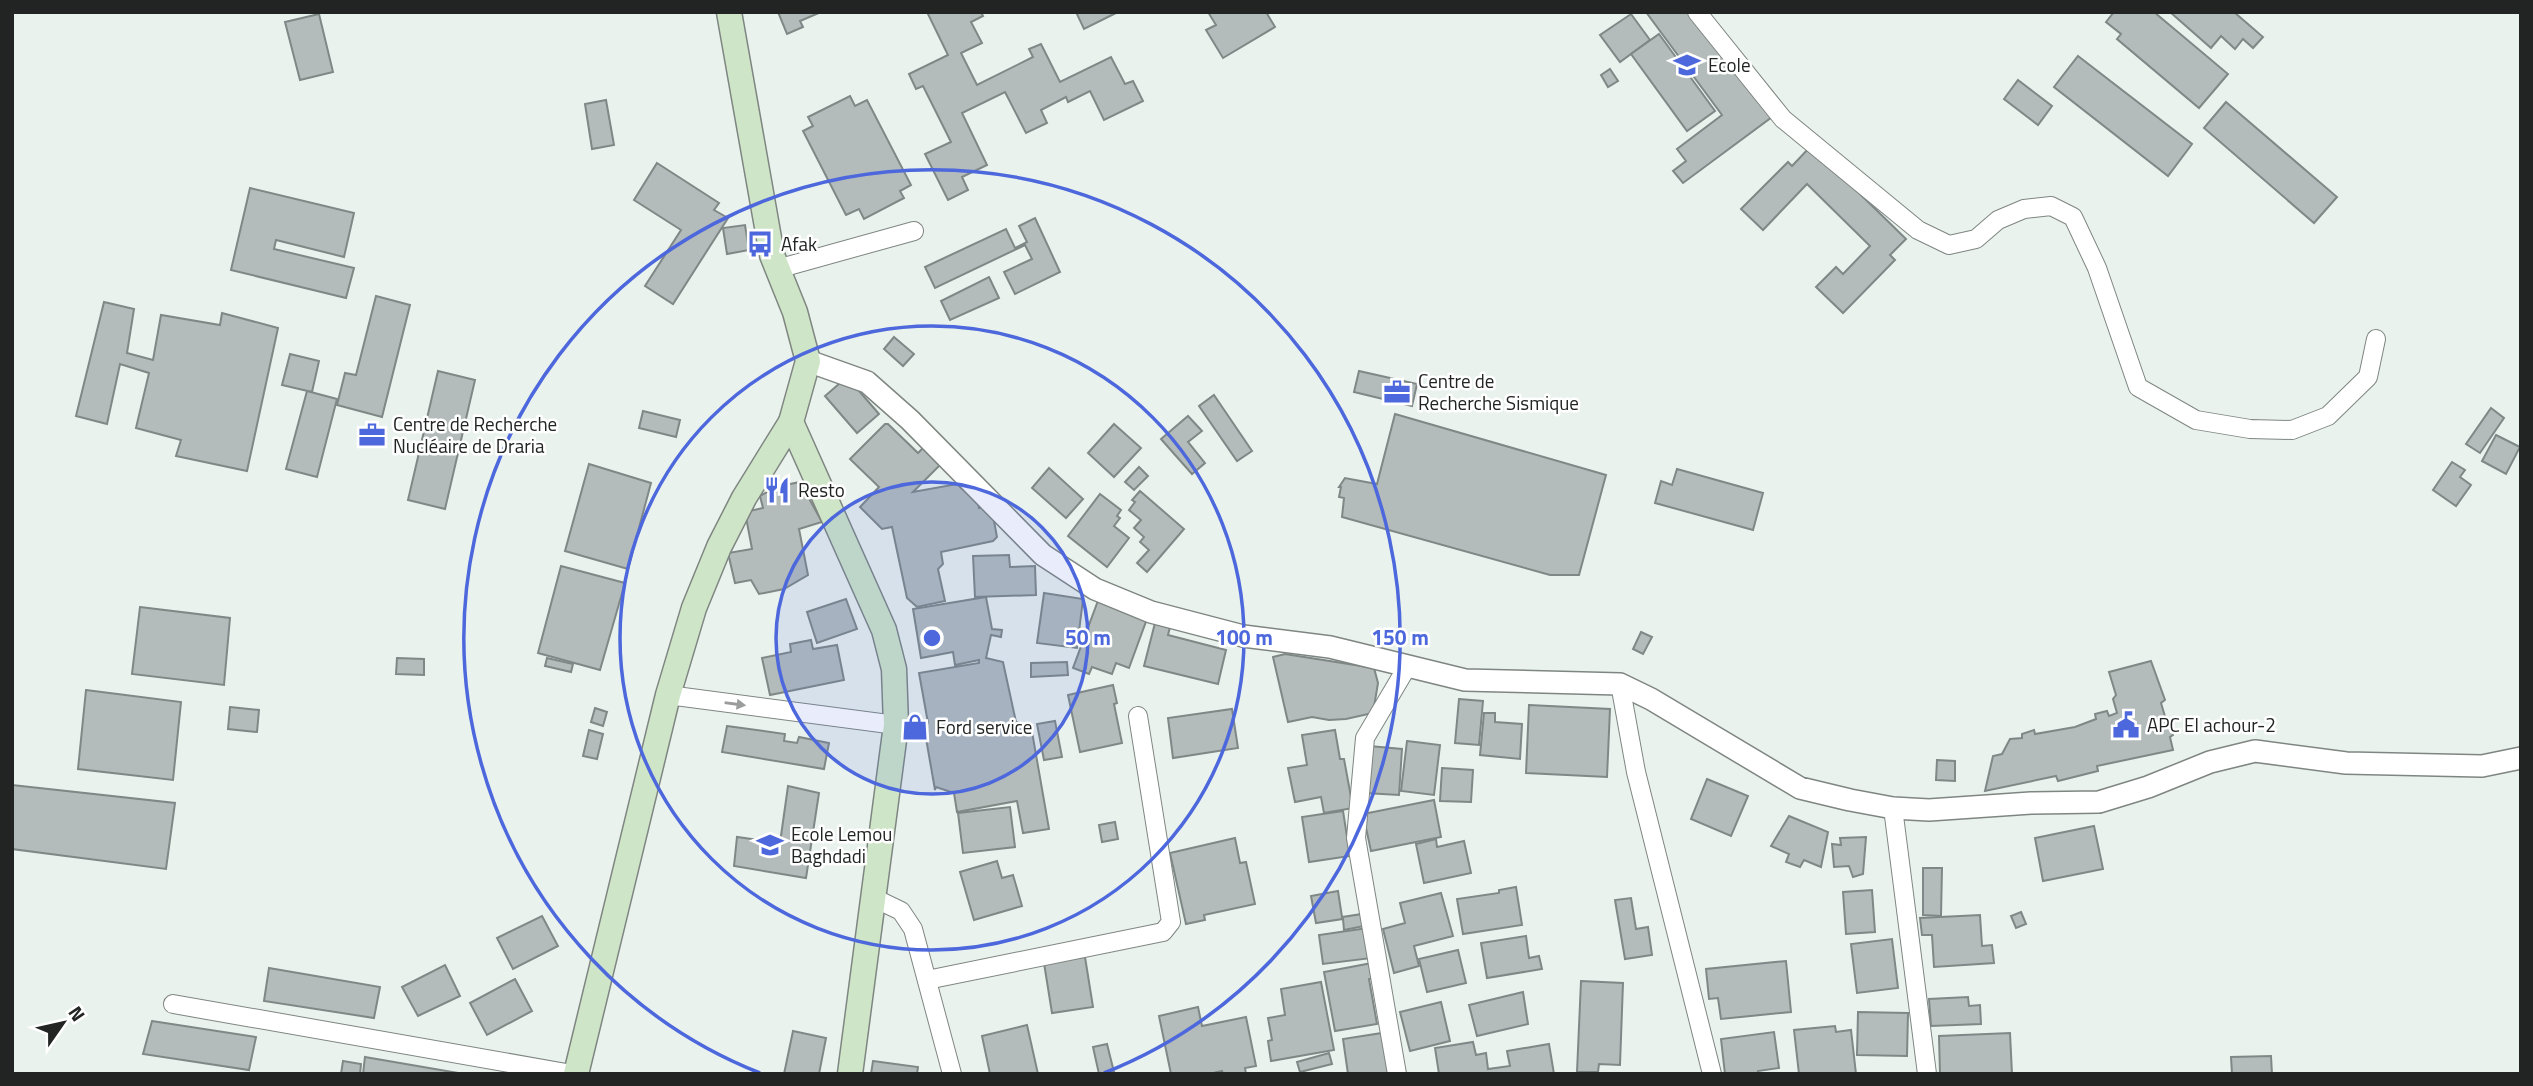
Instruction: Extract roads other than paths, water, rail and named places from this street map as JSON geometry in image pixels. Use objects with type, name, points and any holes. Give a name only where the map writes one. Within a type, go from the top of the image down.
[{"type":"main road","points":[[574,1074],[668,695],[694,608],[719,547],[744,498],[790,422],[808,361],[794,312],[772,255],[729,12]]},
{"type":"main road","points":[[790,422],[884,631],[894,669],[896,725],[850,1074]]},
{"type":"street","points":[[1697,12],[1783,119],[1918,230],[1949,245],[1976,239],[1998,220],[2024,209],[2051,206],[2073,217],[2097,268],[2138,387],[2196,420],[2250,429],[2292,429],[2328,416],[2368,377],[2376,339]]},
{"type":"street","points":[[777,269],[914,231]]},
{"type":"street","points":[[808,361],[867,382],[910,420],[1043,555],[1095,589],[1151,612],[1243,635],[1330,647],[1465,680],[1620,684],[1651,699],[1800,788],[1893,808],[1929,810],[2031,803],[2099,802],[2148,787],[2210,762],[2255,751],[2346,763],[2482,766],[2521,758]]},
{"type":"street","points":[[1397,1074],[1356,838],[1365,738],[1407,667]]},
{"type":"street","points":[[1620,684],[1636,772],[1712,1074]]},
{"type":"street","points":[[668,695],[896,725]]},
{"type":"street","points":[[927,979],[1163,932],[1167,928],[1171,922],[1138,716]]},
{"type":"street","points":[[1893,808],[1927,1074]]},
{"type":"street","points":[[874,898],[901,911],[914,929],[952,1074]]},
{"type":"street","points":[[173,1004],[574,1074]]},
{"type":"place","name":"Ecole","points":[[1687,65]]},
{"type":"place","name":"Afak","points":[[760,244]]},
{"type":"place","name":"Centre de Recherche Sismique","points":[[1397,392]]},
{"type":"place","name":"Centre de Recherche Nucléaire de Draria","points":[[372,435]]},
{"type":"place","name":"Resto","points":[[777,490]]},
{"type":"place","name":"APC El achour-2","points":[[2126,725]]},
{"type":"place","name":"Ford service","points":[[915,727]]},
{"type":"place","name":"Ecole Lemou Baghdadi","points":[[770,845]]}]
